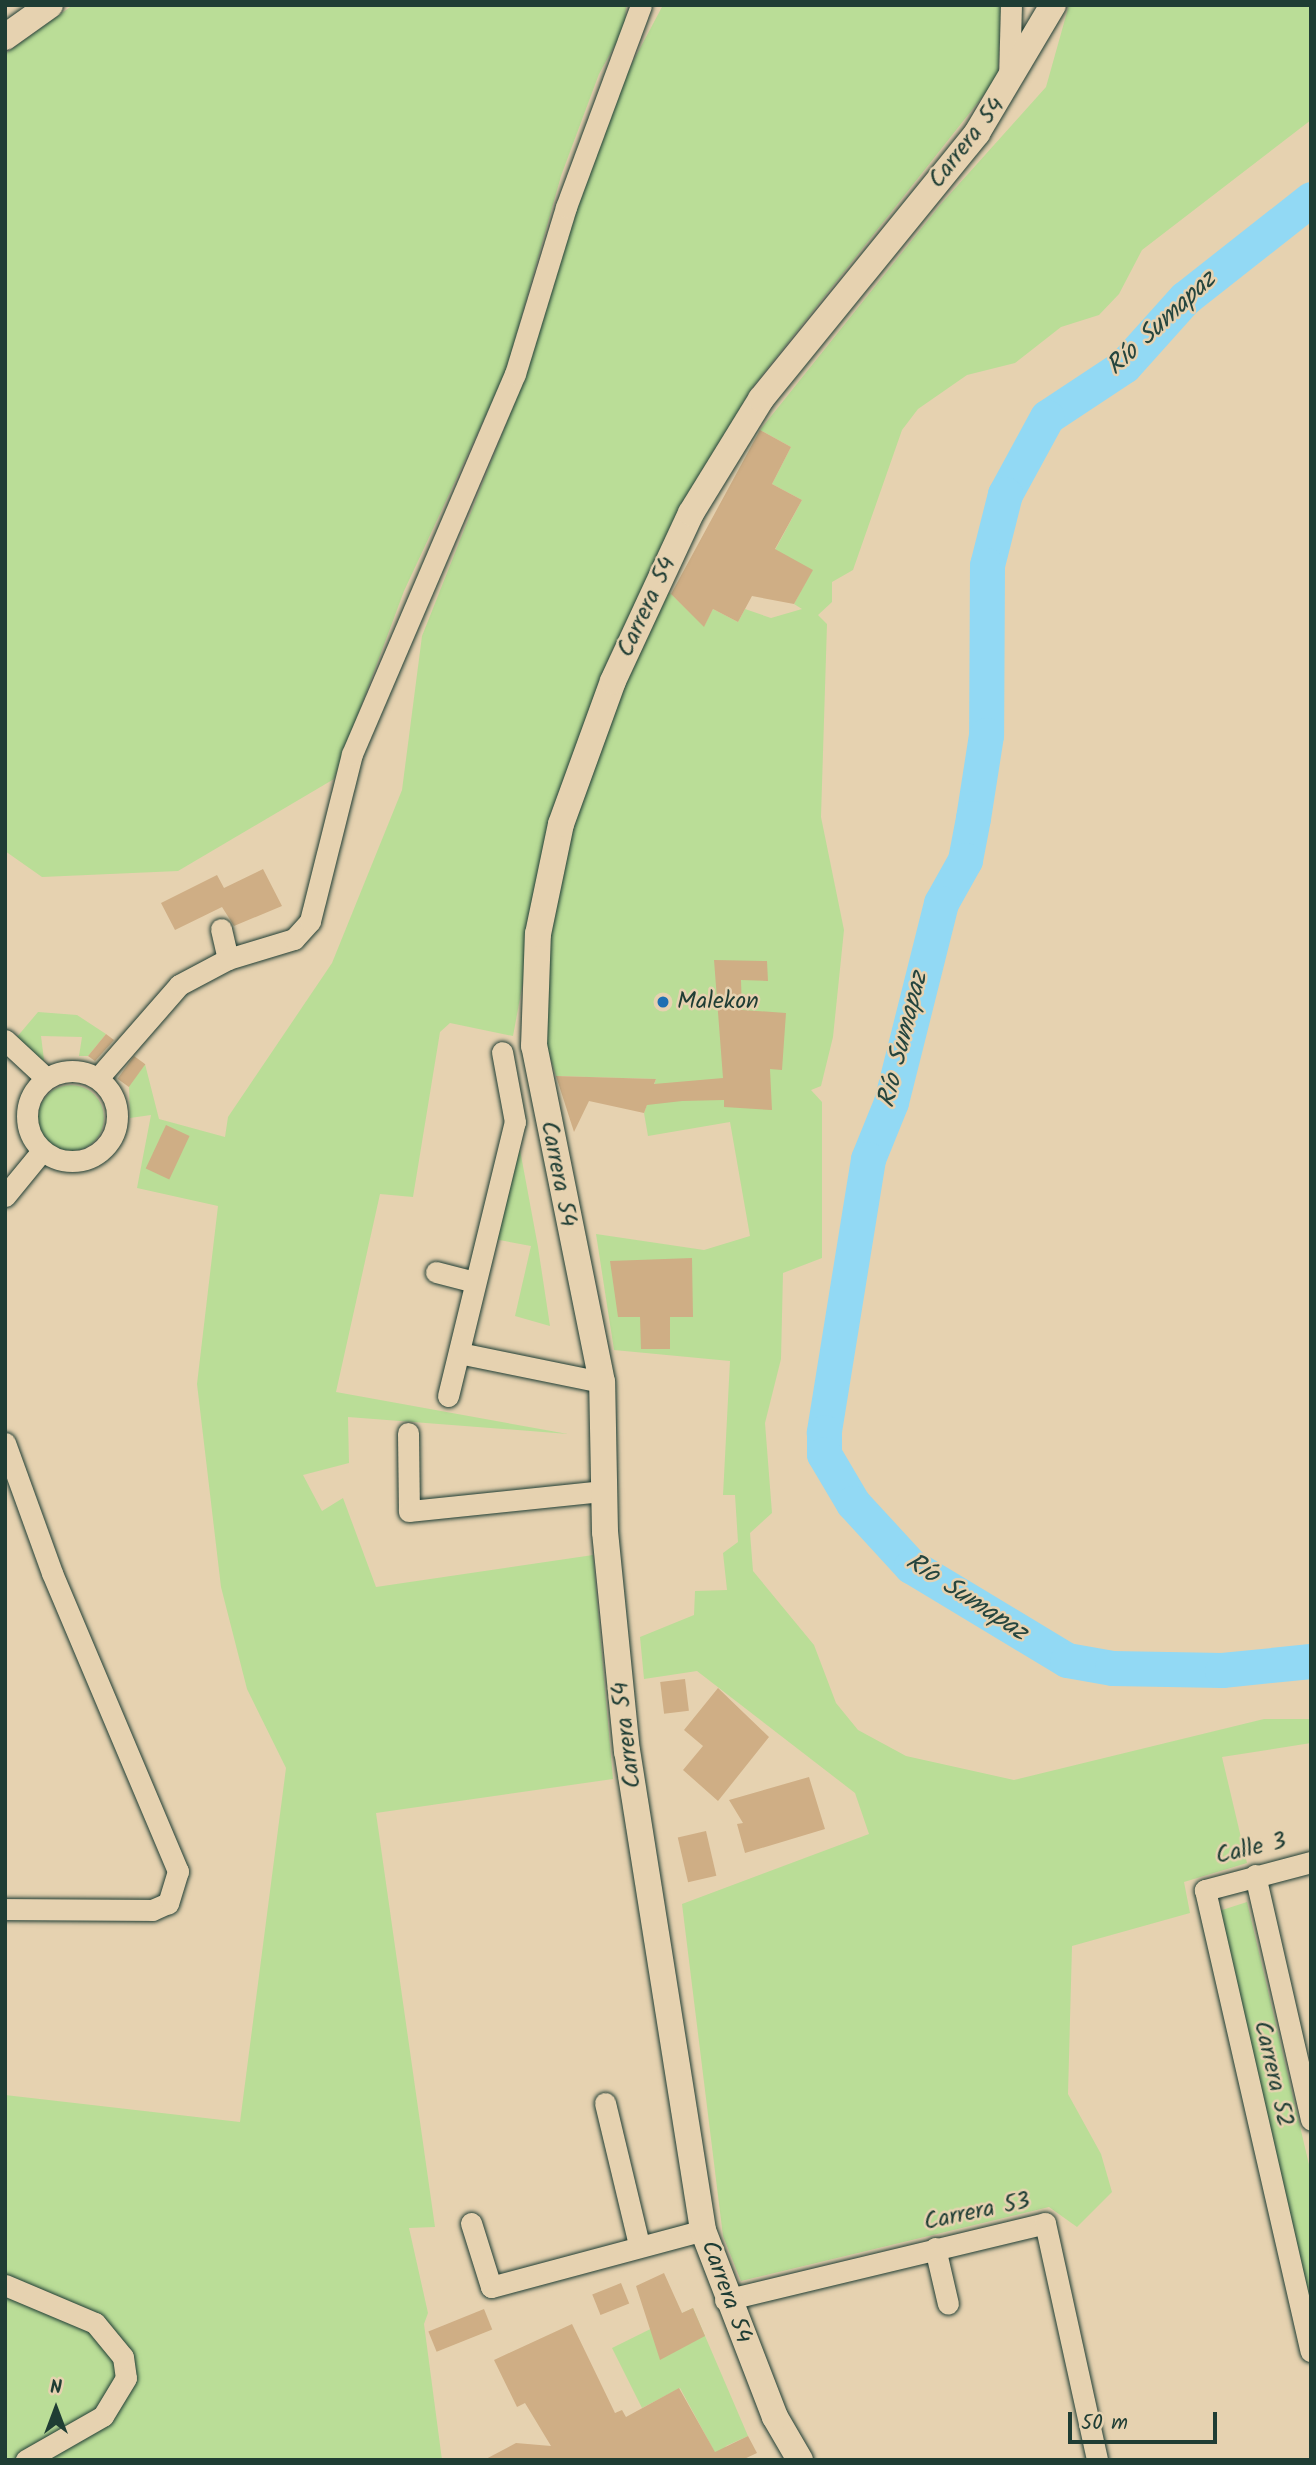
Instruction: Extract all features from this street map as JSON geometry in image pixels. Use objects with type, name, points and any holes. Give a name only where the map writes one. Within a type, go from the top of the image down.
[{"type":"main road","points":[[5,37],[50,5]]},
{"type":"main road","name":"Carrera 54","points":[[800,2460],[775,2417],[725,2300],[703,2230],[627,1752],[603,1490],[602,1382],[534,1046],[538,934],[561,824],[613,681],[691,513],[761,399],[1009,89],[1053,5]]},
{"type":"street","points":[[1009,89],[1011,5]]},
{"type":"street","points":[[98,1078],[179,985],[228,959],[294,939],[310,921],[352,754],[515,374],[566,207],[639,7]]},
{"type":"street","points":[[221,929],[228,959]]},
{"type":"street","points":[[5,1040],[45,1077]]},
{"type":"street","points":[[448,1396],[515,1122],[502,1052]]},
{"type":"street","points":[[42,1151],[84,1160],[109,1144],[116,1102],[98,1078],[70,1071],[45,1077]]},
{"type":"street","points":[[42,1151],[26,1116],[45,1077]]},
{"type":"street","points":[[5,1196],[42,1151]]},
{"type":"street","points":[[436,1272],[475,1282]]},
{"type":"street","points":[[458,1353],[602,1382]]},
{"type":"street","points":[[408,1433],[409,1511],[603,1490]]},
{"type":"street","points":[[5,1443],[52,1573],[178,1871],[168,1903],[152,1910],[5,1909]]},
{"type":"street","name":"Calle 3","points":[[1205,1890],[1311,1862]]},
{"type":"street","name":"Carrera 52","points":[[1255,1875],[1311,2120]]},
{"type":"street","name":"Carrera 52","points":[[1205,1890],[1311,2351]]},
{"type":"street","points":[[605,2103],[639,2245]]},
{"type":"street","name":"Carrera 53","points":[[725,2300],[1038,2221],[1050,2228],[1097,2460]]},
{"type":"street","points":[[471,2223],[491,2287],[639,2245],[703,2230]]},
{"type":"street","points":[[935,2248],[948,2304]]},
{"type":"street","points":[[5,2285],[95,2323],[122,2357],[126,2378],[103,2416],[26,2460]]},
{"type":"green space","points":[[73,5],[626,5],[625,27],[599,74],[561,176],[506,372],[404,591],[334,779],[178,871],[42,877],[5,851],[5,54]]},
{"type":"green space","points":[[663,5],[1001,5],[998,77],[752,388],[685,500],[607,662],[554,816],[513,1036],[450,1023],[440,1032],[413,1197],[380,1194],[336,1392],[568,1434],[348,1417],[349,1463],[303,1475],[322,1511],[343,1498],[376,1587],[593,1555],[613,1779],[376,1813],[435,2227],[409,2228],[428,2313],[424,2324],[442,2460],[5,2460],[5,2095],[240,2122],[286,1768],[247,1689],[221,1587],[197,1384],[218,1206],[137,1188],[151,1115],[130,1118],[129,1085],[145,1064],[159,1119],[225,1137],[228,1117],[332,963],[402,790],[422,636],[526,374],[568,213],[611,103]]},
{"type":"green space","points":[[1069,5],[1311,5],[1311,120],[1142,250],[1119,294],[1099,315],[1061,327],[1015,363],[967,375],[918,409],[902,430],[853,570],[832,582],[832,602],[818,615],[827,624],[821,817],[844,930],[833,1037],[821,1086],[811,1090],[822,1102],[822,1258],[783,1273],[781,1359],[765,1423],[772,1513],[750,1533],[753,1571],[814,1645],[836,1703],[858,1730],[906,1756],[1014,1780],[1264,1719],[1311,1719],[1311,1743],[1222,1757],[1247,1863],[1184,1882],[1190,1913],[1072,1946],[1068,2094],[1101,2154],[1112,2192],[1077,2227],[1049,2207],[741,2281],[723,2236],[682,1904],[869,1834],[855,1793],[697,1671],[644,1679],[640,1637],[694,1615],[695,1591],[727,1590],[723,1553],[738,1542],[735,1495],[723,1495],[730,1361],[614,1350],[596,1234],[704,1250],[750,1236],[730,1122],[648,1136],[644,1113],[656,1079],[556,1076],[541,1028],[543,939],[559,866],[619,680],[669,592],[704,626],[713,609],[738,622],[745,609],[771,618],[802,609],[794,604],[812,570],[769,561],[802,500],[772,484],[791,447],[760,430],[941,204],[1046,87]]},
{"type":"green space","points":[[38,1012],[77,1015],[106,1034],[88,1056],[79,1056],[82,1037],[41,1036],[44,1060],[32,1063],[11,1044]]},
{"type":"green space","points":[[71,1085],[84,1088],[94,1095],[101,1105],[104,1118],[101,1131],[94,1141],[84,1148],[71,1151],[58,1148],[48,1141],[41,1131],[38,1118],[41,1105],[48,1095],[58,1088]]},
{"type":"green space","points":[[518,1139],[550,1326],[515,1316],[531,1246],[494,1239]]},
{"type":"green space","points":[[1247,1902],[1311,2173],[1311,2307],[1219,1911]]},
{"type":"green space","points":[[693,2308],[748,2436],[726,2446],[719,2460],[680,2388],[642,2408],[612,2348]]},
{"type":"building","points":[[760,430],[791,447],[772,484],[802,500],[775,549],[813,570],[794,604],[752,596],[738,622],[713,609],[704,627],[671,594]]},
{"type":"building","points":[[263,869],[282,906],[234,926],[222,907],[175,930],[161,903],[217,875],[224,888]]},
{"type":"building","points":[[714,960],[767,961],[768,981],[741,980],[742,1010],[786,1013],[782,1070],[770,1069],[772,1110],[724,1107],[724,1100],[647,1105],[644,1113],[589,1101],[574,1132],[556,1076],[656,1079],[654,1084],[723,1078]]},
{"type":"building","points":[[106,1034],[114,1040],[95,1061],[88,1056]]},
{"type":"building","points":[[134,1056],[145,1064],[129,1087],[118,1079]]},
{"type":"building","points":[[166,1125],[190,1136],[169,1179],[146,1169]]},
{"type":"building","points":[[692,1258],[693,1317],[670,1317],[670,1349],[641,1349],[640,1317],[618,1317],[610,1261]]},
{"type":"building","points":[[685,1679],[689,1711],[664,1714],[660,1682]]},
{"type":"building","points":[[718,1688],[769,1737],[718,1801],[683,1770],[703,1746],[684,1730]]},
{"type":"building","points":[[809,1777],[825,1829],[745,1853],[737,1824],[743,1823],[729,1800]]},
{"type":"building","points":[[706,1831],[716,1876],[688,1882],[678,1838]]},
{"type":"building","points":[[664,2273],[682,2313],[693,2308],[705,2336],[660,2360],[636,2286]]},
{"type":"building","points":[[621,2283],[629,2303],[600,2315],[592,2295]]},
{"type":"building","points":[[484,2309],[492,2329],[437,2352],[428,2331]]},
{"type":"building","points":[[572,2324],[615,2413],[622,2410],[626,2417],[679,2388],[715,2452],[748,2436],[757,2453],[742,2460],[484,2460],[516,2443],[551,2446],[525,2403],[517,2407],[494,2360]]},
{"type":"waterway","name":"Río Sumapaz","points":[[1311,199],[1185,298],[1124,366],[1047,417],[1005,494],[987,565],[986,735],[965,860],[941,903],[891,1102],[868,1159],[824,1432],[824,1454],[853,1503],[911,1566],[1067,1660],[1112,1668],[1222,1670],[1311,1661]]},
{"type":"place","name":"Malekon","points":[[663,1002]]}]
